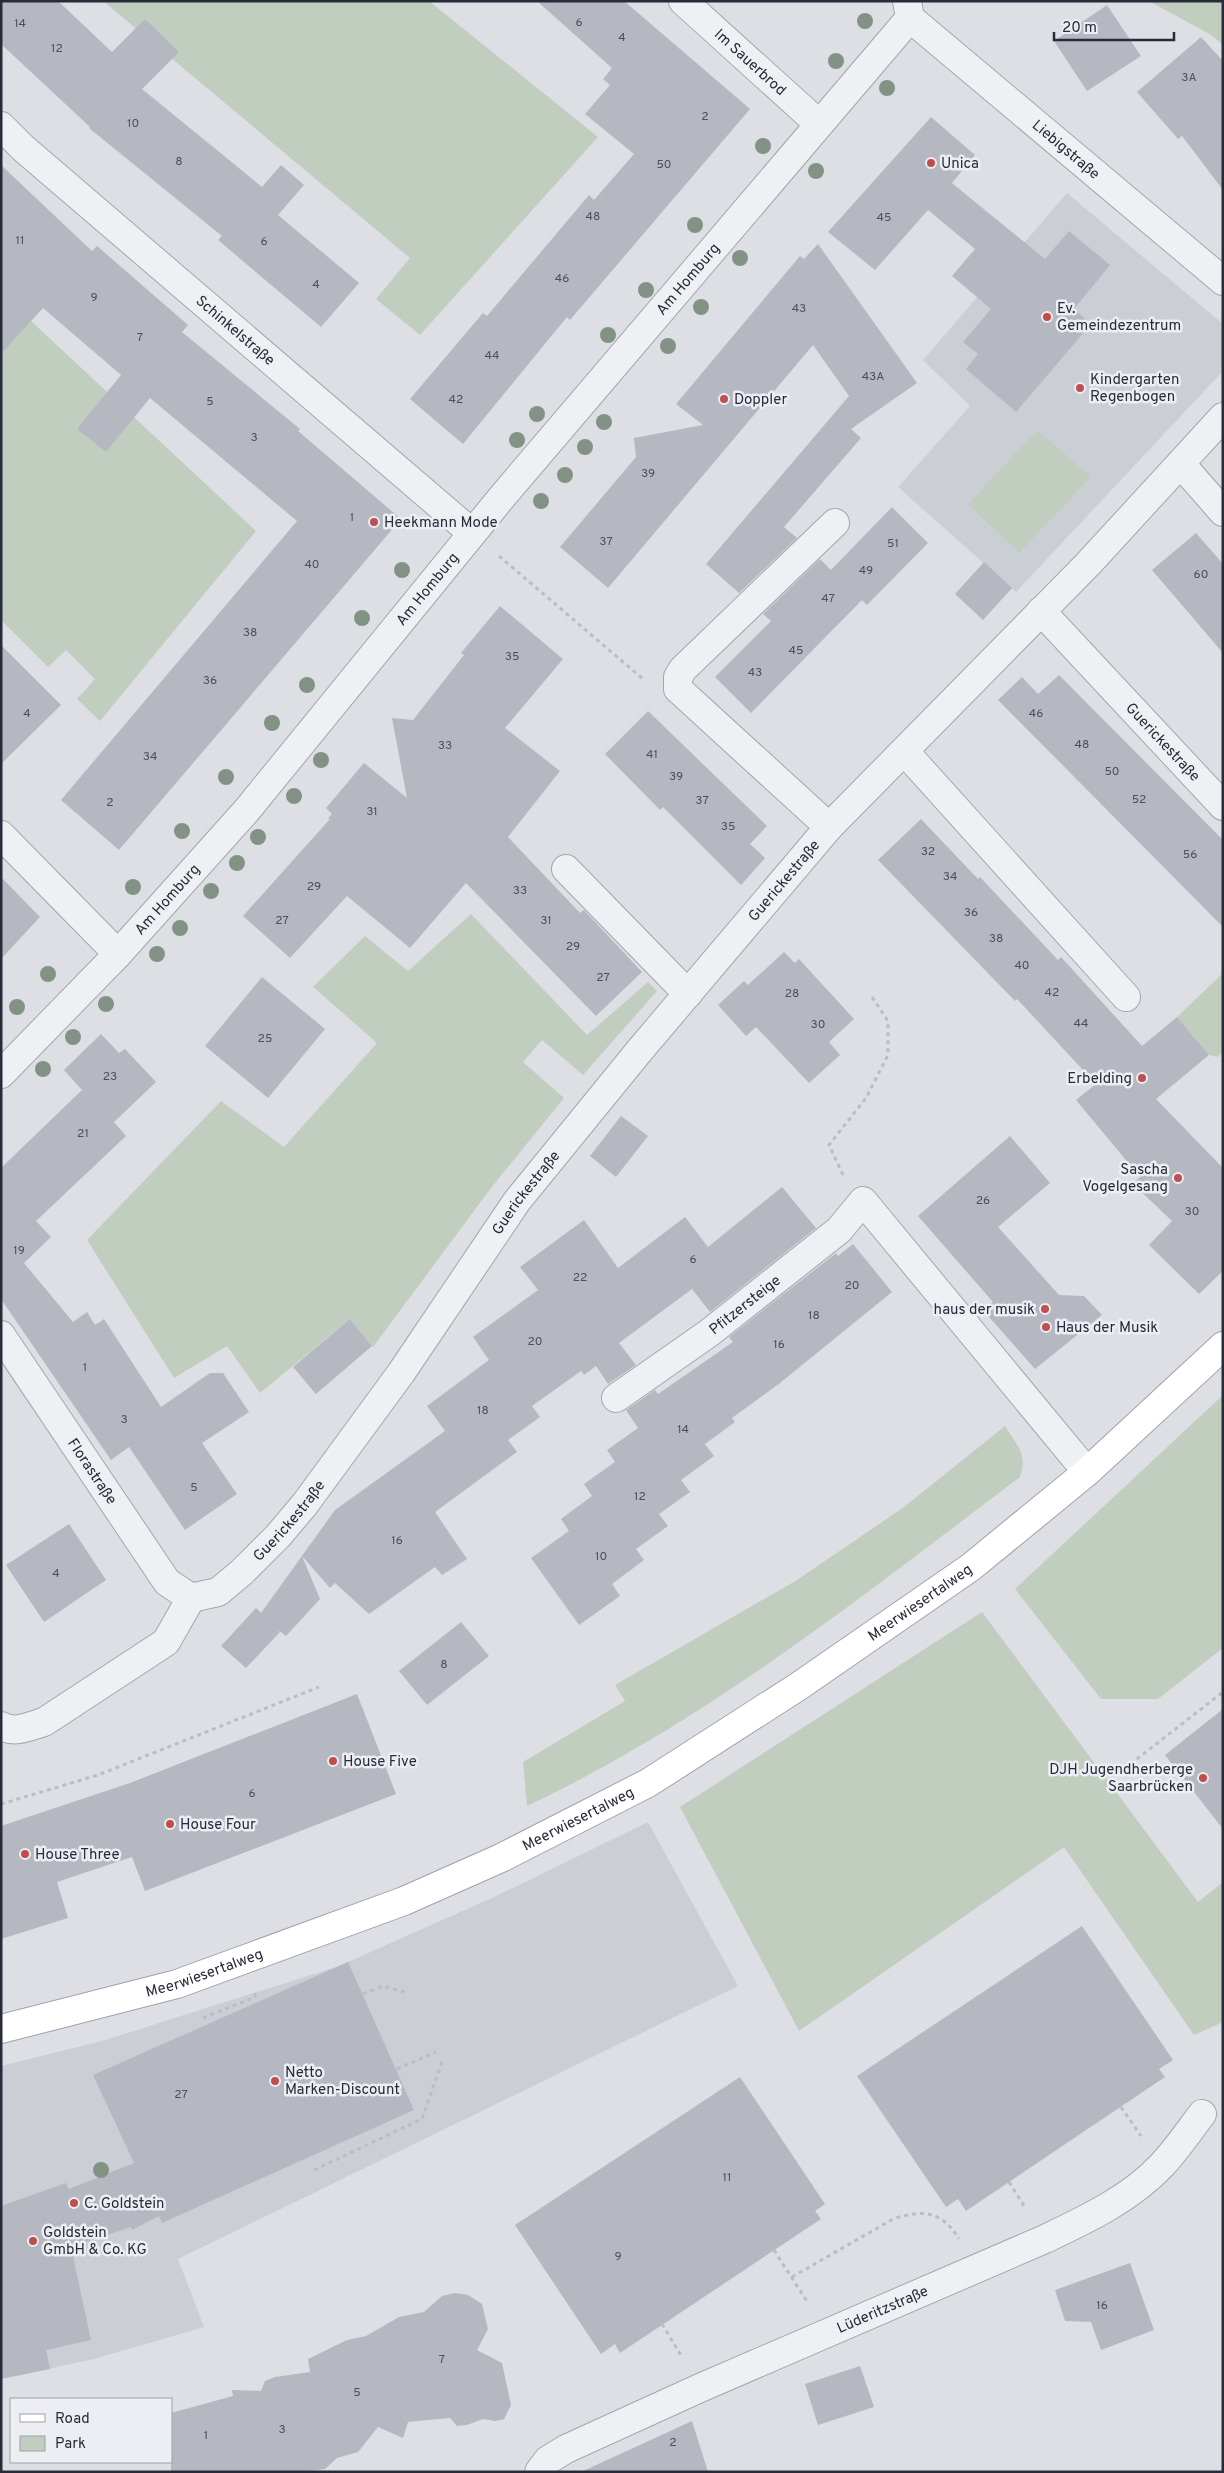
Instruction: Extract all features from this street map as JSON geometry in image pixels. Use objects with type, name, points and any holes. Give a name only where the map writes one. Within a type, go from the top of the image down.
[{"type":"main road","name":"Meerwiesertalweg","points":[[1,2029],[177,1984],[404,1901],[484,1866],[648,1783],[807,1680],[971,1567],[1087,1472],[1223,1346]]},
{"type":"street","name":"Im Sauerbrod","points":[[683,1],[819,124]]},
{"type":"street","name":"Am Homburg","points":[[1,1074],[118,954],[247,810],[472,533],[819,124],[908,10]]},
{"type":"street","name":"Liebigstraße","points":[[908,10],[1223,281]]},
{"type":"street","name":"Schinkelstraße","points":[[1,126],[23,148],[472,533]]},
{"type":"street","name":"Guerickestraße","points":[[191,1598],[218,1592],[242,1572],[278,1536],[305,1504],[401,1373],[517,1201],[829,827],[1042,611],[1223,417]]},
{"type":"street","points":[[1181,464],[1223,512]]},
{"type":"street","points":[[678,689],[678,677],[683,669],[835,523]]},
{"type":"street","name":"Guerickestraße","points":[[1042,611],[1223,806]]},
{"type":"street","name":"Guerickestraße","points":[[678,689],[829,827]]},
{"type":"street","points":[[905,752],[1126,997]]},
{"type":"street","points":[[1,835],[118,954]]},
{"type":"street","points":[[566,869],[688,994]]},
{"type":"street","name":"Pfitzersteige","points":[[616,1398],[709,1332],[839,1230],[863,1201],[1087,1472]]},
{"type":"street","name":"Florastraße","points":[[1,1335],[167,1582],[191,1598]]},
{"type":"street","points":[[1,1726],[6,1729],[20,1729],[44,1722],[166,1642],[191,1598]]},
{"type":"street","name":"Lüderitzstraße","points":[[539,2472],[548,2460],[566,2449],[827,2333],[976,2270],[1099,2213],[1139,2186],[1162,2166],[1202,2114]]},
{"type":"path","points":[[472,533],[639,676],[658,690],[678,689]]},
{"type":"path","points":[[839,1170],[829,1145],[866,1098],[888,1055],[888,1021],[870,994]]},
{"type":"path","points":[[1,1804],[98,1775],[319,1687]]},
{"type":"path","points":[[1124,1769],[1223,1692]]},
{"type":"path","points":[[363,1994],[383,1986],[408,1993]]},
{"type":"path","points":[[203,2018],[239,2004]]},
{"type":"path","points":[[397,2069],[436,2052]]},
{"type":"path","points":[[314,2170],[422,2119],[442,2062]]},
{"type":"path","points":[[792,2277],[893,2219],[909,2214],[922,2213],[935,2215],[952,2228],[976,2270]]},
{"type":"path","points":[[774,2250],[827,2333]]},
{"type":"shaded area","name":"Kindergarten Regenbogen","points":[[1067,193],[1223,324],[1223,371],[1016,592],[898,487],[970,406],[923,360]]},
{"type":"shaded area","points":[[648,1822],[738,1986],[178,2259],[204,2327],[94,2359],[1,2379],[1,2066],[102,2041],[339,1966],[496,1896]]},
{"type":"green space","points":[[103,1],[429,1],[598,137],[420,335],[376,299],[410,258]]},
{"type":"green space","points":[[1149,1],[1223,1],[1223,45],[1211,35]]},
{"type":"green space","points":[[1,293],[256,531],[100,721],[77,699],[95,679],[66,650],[48,667],[1,620]]},
{"type":"green space","points":[[1037,430],[1091,477],[1019,553],[968,504]]},
{"type":"green space","points":[[471,914],[587,1035],[648,982],[657,991],[583,1075],[542,1040],[523,1062],[564,1098],[491,1188],[373,1347],[350,1319],[260,1393],[227,1346],[174,1378],[87,1240],[221,1101],[284,1147],[377,1043],[313,987],[365,936],[408,971]]},
{"type":"green space","points":[[1223,973],[1223,1052],[1217,1057],[1209,1055],[1177,1017]]},
{"type":"green space","points":[[1223,1395],[1223,1648],[1158,1699],[1101,1699],[1015,1589]]},
{"type":"green space","points":[[1005,1426],[1022,1456],[1023,1462],[1020,1477],[842,1611],[720,1696],[658,1735],[593,1772],[527,1806],[523,1762],[625,1701],[615,1685],[797,1580],[904,1507]]},
{"type":"green space","points":[[982,1612],[1198,1902],[1223,1882],[1223,2022],[1194,2035],[1064,1847],[799,2031],[680,1807]]},
{"type":"building","points":[[1,1],[58,1],[112,52],[145,19],[179,52],[142,89],[262,187],[281,165],[304,185],[278,215],[359,283],[321,327],[218,240],[222,236],[89,128],[1,44]]},
{"type":"building","points":[[537,1],[624,1],[750,109],[570,320],[567,317],[463,444],[410,399],[483,313],[487,316],[589,195],[594,200],[634,154],[585,114],[610,85],[603,79],[612,68]]},
{"type":"building","points":[[1107,5],[1141,56],[1087,91],[1054,41]]},
{"type":"building","points":[[1201,37],[1223,61],[1223,190],[1182,136],[1178,139],[1137,92]]},
{"type":"building","points":[[931,117],[975,155],[952,183],[1045,259],[1069,231],[1110,265],[1074,309],[1091,324],[1016,412],[966,369],[978,354],[963,342],[991,309],[952,276],[975,249],[928,210],[875,270],[828,232]]},
{"type":"building","points":[[1,165],[92,251],[97,246],[188,325],[182,332],[300,429],[298,431],[401,519],[119,850],[61,800],[297,521],[150,398],[106,452],[77,429],[121,375],[43,308],[1,354]]},
{"type":"building","points":[[818,244],[917,383],[851,429],[861,438],[784,527],[797,538],[739,593],[706,564],[849,396],[813,345],[608,588],[560,547],[636,457],[634,438],[703,425],[676,404],[800,256],[804,259]]},
{"type":"building","points":[[892,507],[928,543],[867,605],[862,600],[751,713],[715,677],[771,621],[763,614],[820,559],[831,570]]},
{"type":"building","points":[[1196,533],[1223,564],[1223,653],[1152,570]]},
{"type":"building","points":[[984,562],[1012,588],[983,620],[955,594]]},
{"type":"building","points":[[500,606],[563,659],[505,728],[560,771],[508,837],[580,913],[584,910],[642,972],[596,1016],[466,883],[410,948],[347,896],[290,958],[243,916],[330,819],[328,818],[332,814],[326,808],[364,763],[407,798],[392,718],[413,720],[464,655],[461,653]]},
{"type":"building","points":[[1,645],[61,705],[1,764]]},
{"type":"building","points":[[1059,675],[1223,840],[1223,927],[998,700],[1022,677],[1038,694]]},
{"type":"building","points":[[648,711],[767,826],[750,844],[765,858],[741,885],[663,807],[660,810],[605,754]]},
{"type":"building","points":[[921,819],[978,879],[980,877],[1058,960],[1061,957],[1142,1046],[1177,1017],[1209,1055],[1156,1099],[1223,1168],[1223,1271],[1199,1294],[1149,1245],[1172,1221],[1133,1184],[1140,1177],[1076,1100],[1096,1084],[1017,999],[1015,1001],[878,860]]},
{"type":"building","points":[[1,877],[40,917],[1,959]]},
{"type":"building","points":[[784,952],[795,963],[799,959],[854,1019],[829,1042],[840,1055],[809,1083],[756,1027],[746,1036],[718,1005],[744,981],[748,985]]},
{"type":"building","points":[[262,977],[325,1029],[268,1098],[205,1046]]},
{"type":"building","points":[[101,1034],[119,1053],[125,1049],[156,1082],[114,1122],[126,1136],[36,1221],[51,1237],[24,1263],[73,1322],[87,1312],[95,1325],[104,1319],[161,1407],[210,1373],[223,1373],[249,1412],[202,1443],[237,1494],[185,1530],[129,1447],[111,1460],[1,1299],[1,1168],[82,1090],[64,1070]]},
{"type":"building","points":[[621,1116],[648,1136],[616,1177],[590,1156]]},
{"type":"building","points":[[1010,1136],[1050,1183],[998,1227],[1059,1295],[1084,1296],[1102,1315],[1035,1369],[983,1310],[993,1302],[918,1216]]},
{"type":"building","points":[[782,1187],[816,1228],[710,1312],[692,1289],[619,1343],[636,1365],[608,1384],[596,1366],[584,1375],[581,1371],[532,1406],[540,1417],[508,1440],[517,1452],[435,1512],[467,1559],[442,1575],[435,1567],[369,1614],[335,1583],[330,1588],[302,1556],[320,1599],[286,1636],[277,1629],[280,1632],[246,1668],[221,1646],[256,1608],[261,1613],[335,1510],[445,1431],[427,1406],[489,1360],[473,1337],[538,1290],[520,1267],[584,1220],[618,1268],[685,1217],[708,1247]]},
{"type":"building","points":[[853,1244],[892,1292],[780,1383],[732,1418],[735,1422],[705,1444],[714,1456],[681,1480],[690,1492],[659,1514],[668,1526],[636,1549],[644,1560],[612,1584],[620,1596],[579,1625],[531,1558],[569,1531],[561,1519],[592,1496],[584,1484],[615,1462],[607,1450],[638,1428],[626,1410],[655,1390],[658,1394],[733,1342],[729,1337],[836,1253],[838,1256]]},
{"type":"building","points":[[350,1319],[372,1346],[316,1394],[293,1367]]},
{"type":"building","points":[[69,1524],[106,1580],[44,1622],[6,1565]]},
{"type":"building","points":[[461,1622],[489,1656],[427,1705],[399,1671]]},
{"type":"building","points":[[357,1694],[396,1794],[145,1891],[132,1857],[57,1882],[68,1918],[1,1939],[1,1826],[130,1783]]},
{"type":"building","name":"DJH Jugendherberge Saarbrücken","points":[[1223,1709],[1223,1829],[1165,1755]]},
{"type":"building","points":[[1082,1926],[1173,2060],[1159,2069],[1165,2077],[966,2211],[958,2199],[946,2207],[857,2076]]},
{"type":"building","points":[[348,1962],[414,2110],[162,2223],[159,2216],[132,2230],[131,2227],[71,2247],[91,2340],[46,2350],[50,2369],[1,2379],[1,2206],[66,2183],[69,2189],[134,2163],[93,2075]]},
{"type":"building","points":[[740,2077],[825,2204],[815,2211],[821,2219],[620,2353],[615,2344],[601,2354],[515,2225]]},
{"type":"building","points":[[1130,2263],[1154,2330],[1101,2350],[1091,2322],[1065,2321],[1055,2290]]},
{"type":"building","points":[[455,2293],[468,2295],[482,2304],[488,2329],[477,2350],[502,2363],[511,2405],[504,2419],[495,2421],[483,2419],[467,2425],[457,2426],[450,2418],[408,2422],[403,2438],[378,2427],[358,2452],[337,2458],[325,2469],[300,2472],[171,2472],[172,2413],[233,2396],[232,2390],[261,2391],[265,2381],[275,2377],[310,2372],[308,2359],[347,2340],[366,2336],[399,2317],[424,2312],[442,2296]]},
{"type":"building","points":[[860,2366],[874,2407],[818,2425],[805,2384]]},
{"type":"building","points":[[692,2421],[708,2472],[581,2472]]},
{"type":"place","name":"Unica","points":[[931,163]]},
{"type":"place","name":"Ev. Gemeindezentrum","points":[[1047,317]]},
{"type":"place","name":"Kindergarten Regenbogen","points":[[1080,388]]},
{"type":"place","name":"Doppler","points":[[724,399]]},
{"type":"place","name":"Heekmann Mode","points":[[374,522]]},
{"type":"place","name":"Erbelding","points":[[1142,1078]]},
{"type":"place","name":"Sascha Vogelgesang","points":[[1178,1178]]},
{"type":"place","name":"haus der musik","points":[[1045,1309]]},
{"type":"place","name":"Haus der Musik","points":[[1046,1327]]},
{"type":"place","name":"House Five","points":[[333,1761]]},
{"type":"place","name":"DJH Jugendherberge Saarbrücken","points":[[1203,1778]]},
{"type":"place","name":"House Four","points":[[170,1824]]},
{"type":"place","name":"House Three","points":[[25,1854]]},
{"type":"place","name":"Netto Marken-Discount","points":[[275,2081]]},
{"type":"place","name":"C. Goldstein","points":[[74,2203]]},
{"type":"place","name":"Goldstein GmbH & Co. KG","points":[[33,2241]]}]
